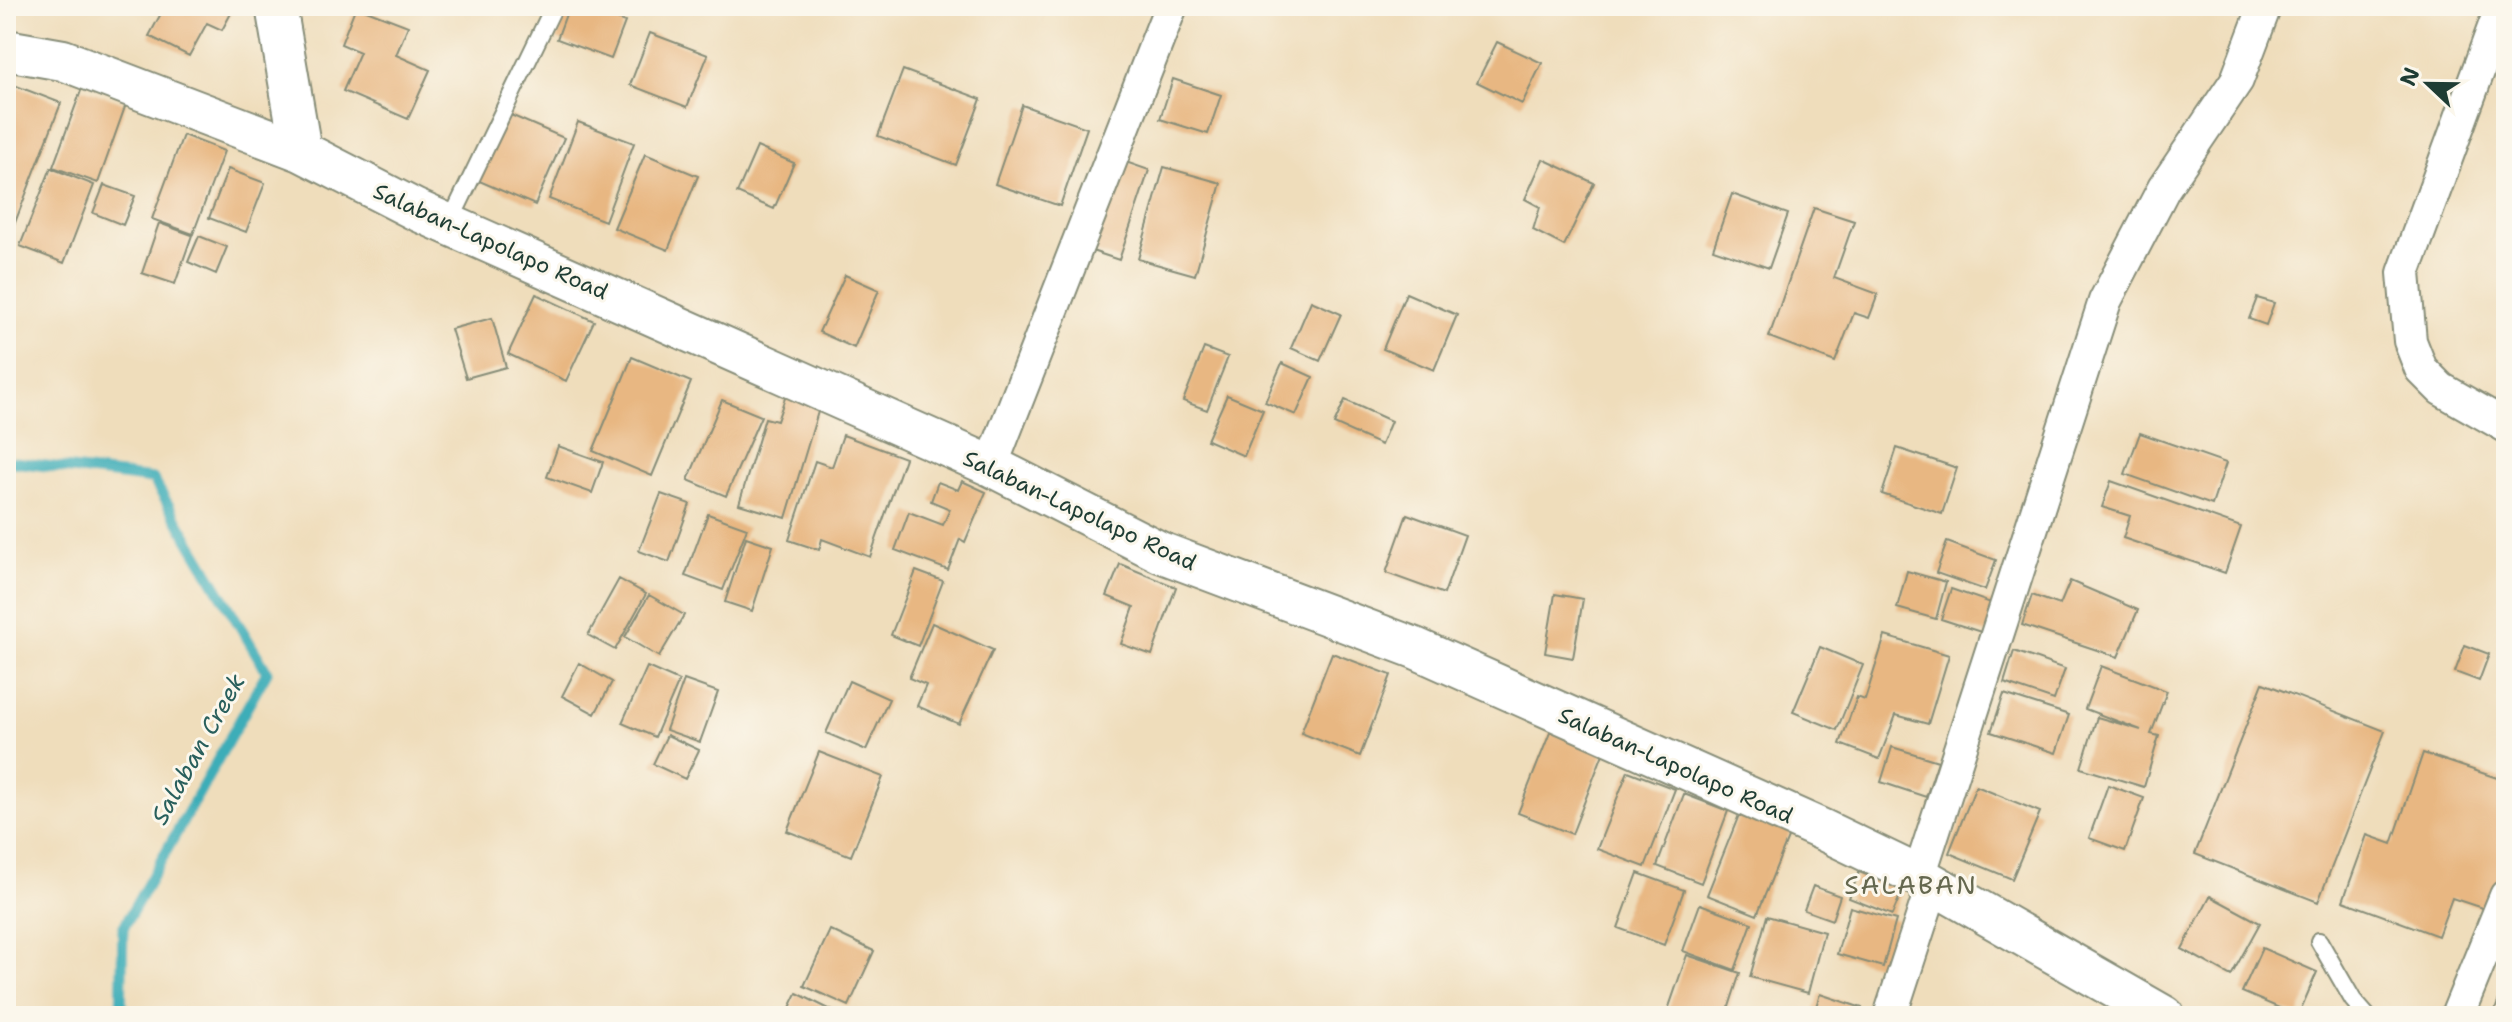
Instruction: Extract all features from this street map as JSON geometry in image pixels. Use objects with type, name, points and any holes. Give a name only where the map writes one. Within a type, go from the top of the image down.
[{"type":"street","points":[[276,6],[301,151]]},
{"type":"street","points":[[991,466],[1171,6]]},
{"type":"street","points":[[1890,1016],[1926,880],[2105,301],[2164,188],[2237,80],[2265,6]]},
{"type":"street","points":[[2502,6],[2404,273],[2410,341],[2421,369],[2441,389],[2506,426]]},
{"type":"street","name":"Salaban-Lapolapo Road","points":[[6,50],[63,60],[301,151],[449,224],[991,466],[1160,552],[1415,648],[1926,880],[2164,1016]]},
{"type":"street","points":[[2457,1016],[2506,896]]},
{"type":"lane","points":[[449,224],[554,6]]},
{"type":"lane","points":[[2319,941],[2353,1000],[2367,1016]]},
{"type":"building","points":[[165,6],[235,6],[222,30],[207,23],[189,56],[149,36]]},
{"type":"building","points":[[356,6],[408,26],[396,55],[430,70],[408,119],[343,91],[360,52],[341,44]]},
{"type":"building","points":[[569,6],[582,6],[625,22],[611,59],[557,39]]},
{"type":"building","points":[[650,33],[708,55],[687,107],[630,85]]},
{"type":"building","points":[[1497,42],[1542,63],[1522,104],[1477,82]]},
{"type":"building","points":[[903,70],[981,99],[956,165],[878,136]]},
{"type":"building","points":[[1173,79],[1221,95],[1208,134],[1160,119]]},
{"type":"building","points":[[6,82],[61,103],[6,246]]},
{"type":"building","points":[[82,88],[126,104],[98,183],[53,167]]},
{"type":"building","points":[[1022,105],[1087,128],[1060,206],[995,184]]},
{"type":"building","points":[[506,113],[564,138],[535,205],[477,180]]},
{"type":"building","points":[[578,122],[634,143],[605,221],[549,199]]},
{"type":"building","points":[[183,135],[224,151],[193,234],[152,219]]},
{"type":"building","points":[[757,147],[794,163],[774,209],[737,193]]},
{"type":"building","points":[[645,154],[698,176],[668,250],[614,228]]},
{"type":"building","points":[[1543,159],[1594,183],[1564,246],[1533,230],[1540,207],[1525,199]]},
{"type":"building","points":[[1120,160],[1149,170],[1119,260],[1089,250]]},
{"type":"building","points":[[1164,167],[1221,183],[1195,275],[1138,259]]},
{"type":"building","points":[[51,168],[94,185],[64,263],[20,246]]},
{"type":"building","points":[[228,169],[265,183],[246,232],[209,218]]},
{"type":"building","points":[[104,185],[135,196],[123,225],[93,213]]},
{"type":"building","points":[[1732,194],[1788,214],[1769,268],[1713,249]]},
{"type":"building","points":[[1814,208],[1854,221],[1834,278],[1878,294],[1869,318],[1854,313],[1835,362],[1769,337]]},
{"type":"building","points":[[159,223],[192,235],[175,284],[142,273]]},
{"type":"building","points":[[199,236],[227,247],[216,274],[188,262]]},
{"type":"building","points":[[845,275],[879,290],[854,348],[819,332]]},
{"type":"building","points":[[1406,293],[1457,315],[1434,370],[1383,349]]},
{"type":"building","points":[[536,294],[594,321],[566,381],[508,354]]},
{"type":"building","points":[[2257,298],[2274,303],[2266,325],[2249,319]]},
{"type":"building","points":[[1311,301],[1341,314],[1320,361],[1291,348]]},
{"type":"building","points":[[492,318],[506,367],[466,378],[451,329]]},
{"type":"building","points":[[1204,348],[1228,357],[1207,410],[1183,401]]},
{"type":"building","points":[[632,357],[691,382],[652,476],[593,451]]},
{"type":"building","points":[[1282,363],[1313,377],[1296,415],[1265,402]]},
{"type":"building","points":[[786,395],[820,405],[786,518],[739,504],[765,418],[777,421]]},
{"type":"building","points":[[1227,395],[1263,410],[1244,456],[1207,440]]},
{"type":"building","points":[[722,400],[761,416],[726,496],[688,480]]},
{"type":"building","points":[[1345,400],[1391,421],[1381,445],[1334,424]]},
{"type":"building","points":[[2140,433],[2226,463],[2212,505],[2125,474]]},
{"type":"building","points":[[843,435],[905,458],[870,557],[822,539],[819,550],[789,540],[815,461],[832,467]]},
{"type":"building","points":[[558,446],[603,462],[592,493],[547,477]]},
{"type":"building","points":[[1897,448],[1957,468],[1942,514],[1882,494]]},
{"type":"building","points":[[962,481],[986,492],[965,542],[960,539],[948,570],[895,550],[909,512],[943,525],[950,509],[931,501],[938,482],[958,490]]},
{"type":"building","points":[[2111,481],[2241,527],[2225,573],[2123,538],[2130,516],[2102,507]]},
{"type":"building","points":[[661,494],[690,504],[669,562],[639,551]]},
{"type":"building","points":[[708,514],[747,528],[723,590],[685,576]]},
{"type":"building","points":[[1407,514],[1465,535],[1444,594],[1386,573]]},
{"type":"building","points":[[746,537],[773,546],[752,611],[725,602]]},
{"type":"building","points":[[1947,542],[1996,560],[1985,590],[1936,573]]},
{"type":"building","points":[[1120,564],[1176,587],[1152,655],[1121,644],[1134,607],[1107,596]]},
{"type":"building","points":[[916,571],[943,581],[918,646],[891,635]]},
{"type":"building","points":[[1907,571],[1946,582],[1936,619],[1897,608]]},
{"type":"building","points":[[619,579],[646,594],[615,650],[588,635]]},
{"type":"building","points":[[2070,581],[2138,610],[2118,657],[2022,625],[2032,595],[2060,605]]},
{"type":"building","points":[[1951,589],[1997,605],[1987,634],[1941,619]]},
{"type":"building","points":[[1555,594],[1583,599],[1573,658],[1545,653]]},
{"type":"building","points":[[649,595],[684,615],[659,657],[625,637]]},
{"type":"building","points":[[932,623],[993,650],[959,724],[917,706],[926,685],[909,678]]},
{"type":"building","points":[[1885,636],[1949,655],[1928,724],[1896,715],[1879,759],[1840,744],[1857,697],[1865,700]]},
{"type":"building","points":[[2465,645],[2489,654],[2479,681],[2455,672]]},
{"type":"building","points":[[1820,647],[1863,665],[1837,730],[1793,712]]},
{"type":"building","points":[[2014,651],[2065,669],[2054,700],[2004,683]]},
{"type":"building","points":[[1332,653],[1391,675],[1360,756],[1301,733]]},
{"type":"building","points":[[579,663],[612,682],[595,714],[562,696]]},
{"type":"building","points":[[2101,666],[2167,691],[2151,734],[2159,736],[2144,787],[2081,768],[2097,717],[2141,730],[2085,709]]},
{"type":"building","points":[[647,667],[679,681],[655,737],[622,723]]},
{"type":"building","points":[[684,680],[718,692],[700,742],[666,730]]},
{"type":"building","points":[[849,681],[889,699],[866,750],[826,733]]},
{"type":"building","points":[[2263,683],[2385,731],[2318,902],[2195,854]]},
{"type":"building","points":[[2004,694],[2069,715],[2056,753],[1991,732]]},
{"type":"building","points":[[1551,730],[1604,751],[1572,834],[1518,813]]},
{"type":"building","points":[[667,735],[699,750],[685,779],[653,764]]},
{"type":"building","points":[[1892,747],[1938,761],[1926,797],[1881,782]]},
{"type":"building","points":[[819,752],[883,777],[851,856],[787,831]]},
{"type":"building","points":[[2423,753],[2506,781],[2506,876],[2494,912],[2452,898],[2438,936],[2343,901],[2367,835],[2392,844]]},
{"type":"building","points":[[1628,771],[1675,789],[1645,867],[1597,849]]},
{"type":"building","points":[[2108,785],[2144,798],[2125,851],[2089,838]]},
{"type":"building","points":[[1976,786],[2040,812],[2012,879],[1949,853]]},
{"type":"building","points":[[1684,794],[1728,811],[1701,883],[1657,866]]},
{"type":"building","points":[[1741,810],[1791,830],[1757,915],[1707,895]]},
{"type":"building","points":[[1859,872],[1903,889],[1892,915],[1849,898]]},
{"type":"building","points":[[1638,873],[1684,890],[1664,945],[1618,928]]},
{"type":"building","points":[[1813,886],[1840,896],[1832,920],[1804,910]]},
{"type":"building","points":[[2210,896],[2260,923],[2231,976],[2182,949]]},
{"type":"building","points":[[1700,904],[1752,923],[1735,970],[1683,951]]},
{"type":"building","points":[[1850,907],[1896,920],[1883,967],[1837,954]]},
{"type":"building","points":[[1767,916],[1824,932],[1808,993],[1750,977]]},
{"type":"building","points":[[830,930],[874,951],[849,1006],[804,986]]},
{"type":"building","points":[[2262,948],[2317,972],[2298,1016],[2242,992]]},
{"type":"building","points":[[1687,955],[1740,973],[1726,1016],[1685,1016],[1668,1010]]},
{"type":"building","points":[[2506,980],[2506,1016],[2493,1016]]},
{"type":"building","points":[[797,993],[843,1016],[786,1016]]},
{"type":"building","points":[[1820,994],[1862,1008],[1860,1016],[1813,1016]]},
{"type":"waterway","name":"Salaban Creek","points":[[6,461],[153,479],[267,672],[123,928],[121,1016]]},
{"type":"district","name":"SALABAN","points":[[1911,885]]}]
